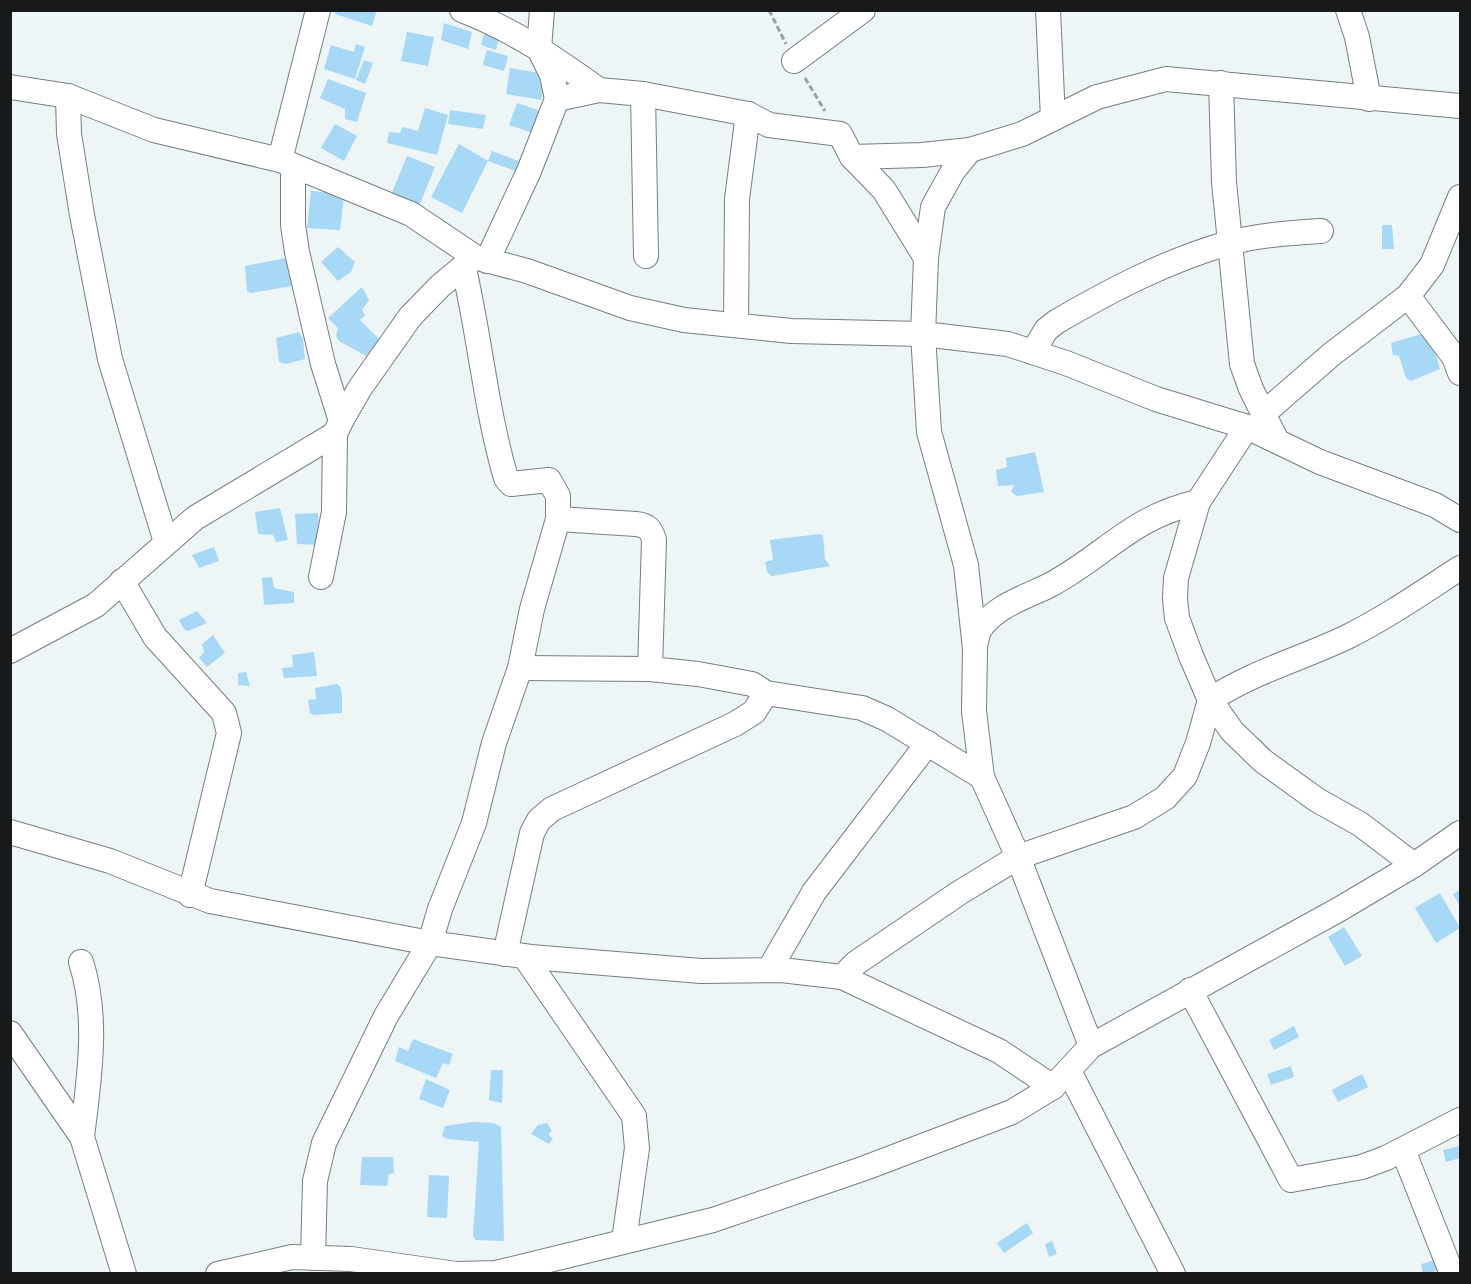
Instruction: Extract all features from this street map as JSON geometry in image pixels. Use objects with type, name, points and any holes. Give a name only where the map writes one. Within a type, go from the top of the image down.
[{"type":"street","points":[[318,10],[286,163],[297,252],[338,428],[334,512],[321,577]]},
{"type":"street","points":[[462,10],[484,19],[539,49],[599,90]]},
{"type":"street","points":[[10,651],[96,605],[201,514],[338,428],[360,388],[410,317],[440,286],[475,262],[525,180],[557,99],[552,75],[539,49],[542,10]]},
{"type":"street","points":[[794,61],[863,10]]},
{"type":"street","points":[[1048,10],[1053,119]]},
{"type":"street","points":[[1348,10],[1358,37],[1369,99]]},
{"type":"street","points":[[852,157],[922,155],[970,150],[1022,134],[1097,97],[1166,79],[1461,106]]},
{"type":"street","points":[[1221,83],[1224,182],[1242,364],[1255,421]]},
{"type":"street","points":[[10,87],[68,96],[154,130],[286,163],[411,214],[475,262],[527,271],[630,308],[684,320],[791,331],[922,334],[1008,345],[1033,352],[1156,399],[1255,421],[1276,439],[1320,462],[1435,505],[1461,520]]},
{"type":"street","points":[[557,99],[599,90],[644,94],[748,114],[770,125],[840,134],[852,157],[884,190],[926,258]]},
{"type":"street","points":[[644,94],[646,256]]},
{"type":"street","points":[[68,96],[69,134],[110,359],[166,542]]},
{"type":"street","points":[[736,325],[736,199],[748,114]]},
{"type":"street","points":[[970,150],[953,171],[933,207],[926,258],[922,334],[929,432],[966,565],[975,649],[974,711],[982,777],[1018,857],[1091,1046]]},
{"type":"street","points":[[1414,865],[1360,824],[1317,800],[1263,760],[1232,731],[1210,700],[1184,637],[1174,599],[1176,578],[1198,502],[1255,421],[1332,354],[1408,296],[1432,265],[1461,197]]},
{"type":"street","points":[[1033,352],[1046,330],[1078,309],[1164,265],[1230,243],[1280,234],[1321,231]]},
{"type":"street","points":[[313,1258],[315,1181],[324,1143],[386,1016],[430,943],[474,823],[494,743],[520,668],[532,609],[558,519],[558,496],[549,480],[516,484],[508,482],[506,477],[475,262]]},
{"type":"street","points":[[1408,296],[1454,357],[1461,373]]},
{"type":"street","points":[[975,649],[978,630],[995,614],[1051,584],[1137,524],[1173,508],[1198,502]]},
{"type":"street","points":[[558,519],[645,525],[652,531],[650,669]]},
{"type":"street","points":[[842,977],[856,963],[958,893],[1018,857],[1134,817],[1165,798],[1185,776],[1210,700],[1234,684],[1295,660],[1384,618],[1461,568]]},
{"type":"street","points":[[122,581],[154,637],[224,713],[228,723],[225,751],[190,895]]},
{"type":"street","points":[[520,668],[650,669],[752,684],[766,693],[862,708],[887,719],[982,777]]},
{"type":"street","points":[[624,1241],[637,1148],[634,1116],[515,955],[532,833],[539,820],[552,809],[735,724],[754,712],[766,693]]},
{"type":"street","points":[[769,970],[814,892],[928,743]]},
{"type":"street","points":[[10,832],[110,861],[190,895],[210,901],[430,943],[515,955],[701,971],[769,970],[842,977],[1061,1079],[1173,1274]]},
{"type":"street","points":[[218,1274],[292,1257],[351,1259],[457,1274],[496,1273],[713,1220],[866,1168],[1012,1113],[1061,1079],[1091,1046],[1414,865],[1461,833]]},
{"type":"street","points":[[81,962],[87,981],[91,1034],[82,1137]]},
{"type":"street","points":[[1190,990],[1291,1180],[1362,1167],[1403,1150],[1461,1120]]},
{"type":"street","points":[[10,1033],[82,1137],[124,1274]]},
{"type":"street","points":[[1403,1150],[1452,1274]]},
{"type":"building","points":[[336,10],[377,10],[372,26],[335,14]]},
{"type":"building","points":[[444,23],[472,32],[468,49],[441,40]]},
{"type":"building","points":[[407,32],[434,37],[428,66],[401,61]]},
{"type":"building","points":[[484,34],[499,39],[496,50],[481,45]]},
{"type":"building","points":[[356,44],[365,47],[355,79],[324,69],[331,45],[354,52]]},
{"type":"building","points":[[487,50],[508,56],[504,71],[483,65]]},
{"type":"building","points":[[364,60],[373,63],[365,84],[356,80]]},
{"type":"building","points":[[510,68],[545,74],[541,100],[506,94]]},
{"type":"building","points":[[328,79],[366,93],[357,122],[345,119],[345,109],[320,98]]},
{"type":"building","points":[[517,103],[541,111],[533,133],[509,125]]},
{"type":"building","points":[[425,108],[448,115],[437,155],[387,143],[389,132],[400,133],[402,127],[418,131]]},
{"type":"building","points":[[450,110],[486,115],[483,129],[448,124]]},
{"type":"building","points":[[335,124],[357,136],[344,161],[321,148]]},
{"type":"building","points":[[459,144],[488,161],[462,213],[431,197]]},
{"type":"building","points":[[492,151],[524,163],[521,173],[488,161]]},
{"type":"building","points":[[407,156],[435,167],[419,206],[391,195]]},
{"type":"building","points":[[311,191],[339,193],[344,196],[340,230],[307,228]]},
{"type":"building","points":[[1382,225],[1392,225],[1394,249],[1382,249]]},
{"type":"building","points":[[338,247],[355,262],[351,272],[338,281],[321,262]]},
{"type":"building","points":[[291,257],[292,286],[251,293],[247,291],[245,266]]},
{"type":"building","points":[[362,287],[369,300],[362,310],[365,315],[360,320],[381,341],[366,356],[339,341],[336,336],[338,328],[328,318]]},
{"type":"building","points":[[299,332],[303,339],[305,359],[286,364],[279,362],[276,338]]},
{"type":"building","points":[[1428,332],[1437,349],[1435,352],[1440,369],[1411,381],[1406,378],[1399,356],[1393,355],[1391,343]]},
{"type":"building","points":[[1035,452],[1044,492],[1017,496],[1011,492],[1014,485],[998,486],[996,470],[1007,467],[1006,458]]},
{"type":"building","points":[[280,508],[288,540],[276,542],[273,535],[258,534],[255,512]]},
{"type":"building","points":[[318,513],[320,545],[297,544],[295,514]]},
{"type":"building","points":[[823,535],[825,559],[830,566],[772,576],[767,572],[765,562],[773,560],[770,540]]},
{"type":"building","points":[[214,547],[219,561],[199,568],[192,555]]},
{"type":"building","points":[[272,577],[274,588],[294,592],[294,603],[264,605],[262,578]]},
{"type":"building","points":[[197,611],[207,623],[188,631],[184,629],[179,620]]},
{"type":"building","points":[[213,635],[225,653],[207,667],[199,658],[204,652],[202,644]]},
{"type":"building","points":[[314,652],[317,676],[284,678],[282,668],[293,667],[292,655]]},
{"type":"building","points":[[246,672],[250,686],[238,685],[238,673]]},
{"type":"building","points":[[336,684],[340,686],[342,713],[314,715],[310,713],[308,700],[316,699],[315,688]]},
{"type":"building","points":[[1460,890],[1460,906],[1453,894]]},
{"type":"building","points":[[1440,893],[1460,928],[1436,943],[1415,908]]},
{"type":"building","points":[[1344,927],[1362,956],[1345,966],[1328,937]]},
{"type":"building","points":[[1294,1026],[1299,1037],[1274,1050],[1269,1040]]},
{"type":"building","points":[[413,1039],[453,1054],[449,1065],[443,1063],[436,1078],[395,1061],[399,1047],[408,1051]]},
{"type":"building","points":[[1291,1066],[1294,1077],[1271,1085],[1267,1074]]},
{"type":"building","points":[[491,1070],[503,1070],[502,1103],[489,1100]]},
{"type":"building","points":[[1362,1074],[1368,1087],[1338,1102],[1332,1090]]},
{"type":"building","points":[[426,1079],[450,1090],[443,1108],[419,1099]]},
{"type":"building","points":[[472,1122],[494,1123],[501,1127],[504,1241],[476,1240],[473,1236],[479,1142],[447,1139],[442,1136],[445,1126]]},
{"type":"building","points":[[547,1123],[552,1131],[548,1134],[553,1139],[549,1144],[531,1134],[538,1125]]},
{"type":"building","points":[[1460,1146],[1460,1158],[1446,1162],[1443,1150]]},
{"type":"building","points":[[362,1157],[393,1157],[394,1173],[389,1174],[387,1186],[360,1185]]},
{"type":"building","points":[[429,1175],[449,1176],[447,1218],[427,1217]]},
{"type":"building","points":[[1027,1223],[1033,1233],[1004,1253],[997,1243]]},
{"type":"building","points":[[1052,1241],[1057,1254],[1049,1257],[1045,1244]]},
{"type":"building","points":[[1443,1258],[1446,1269],[1423,1274],[1421,1264]]}]
